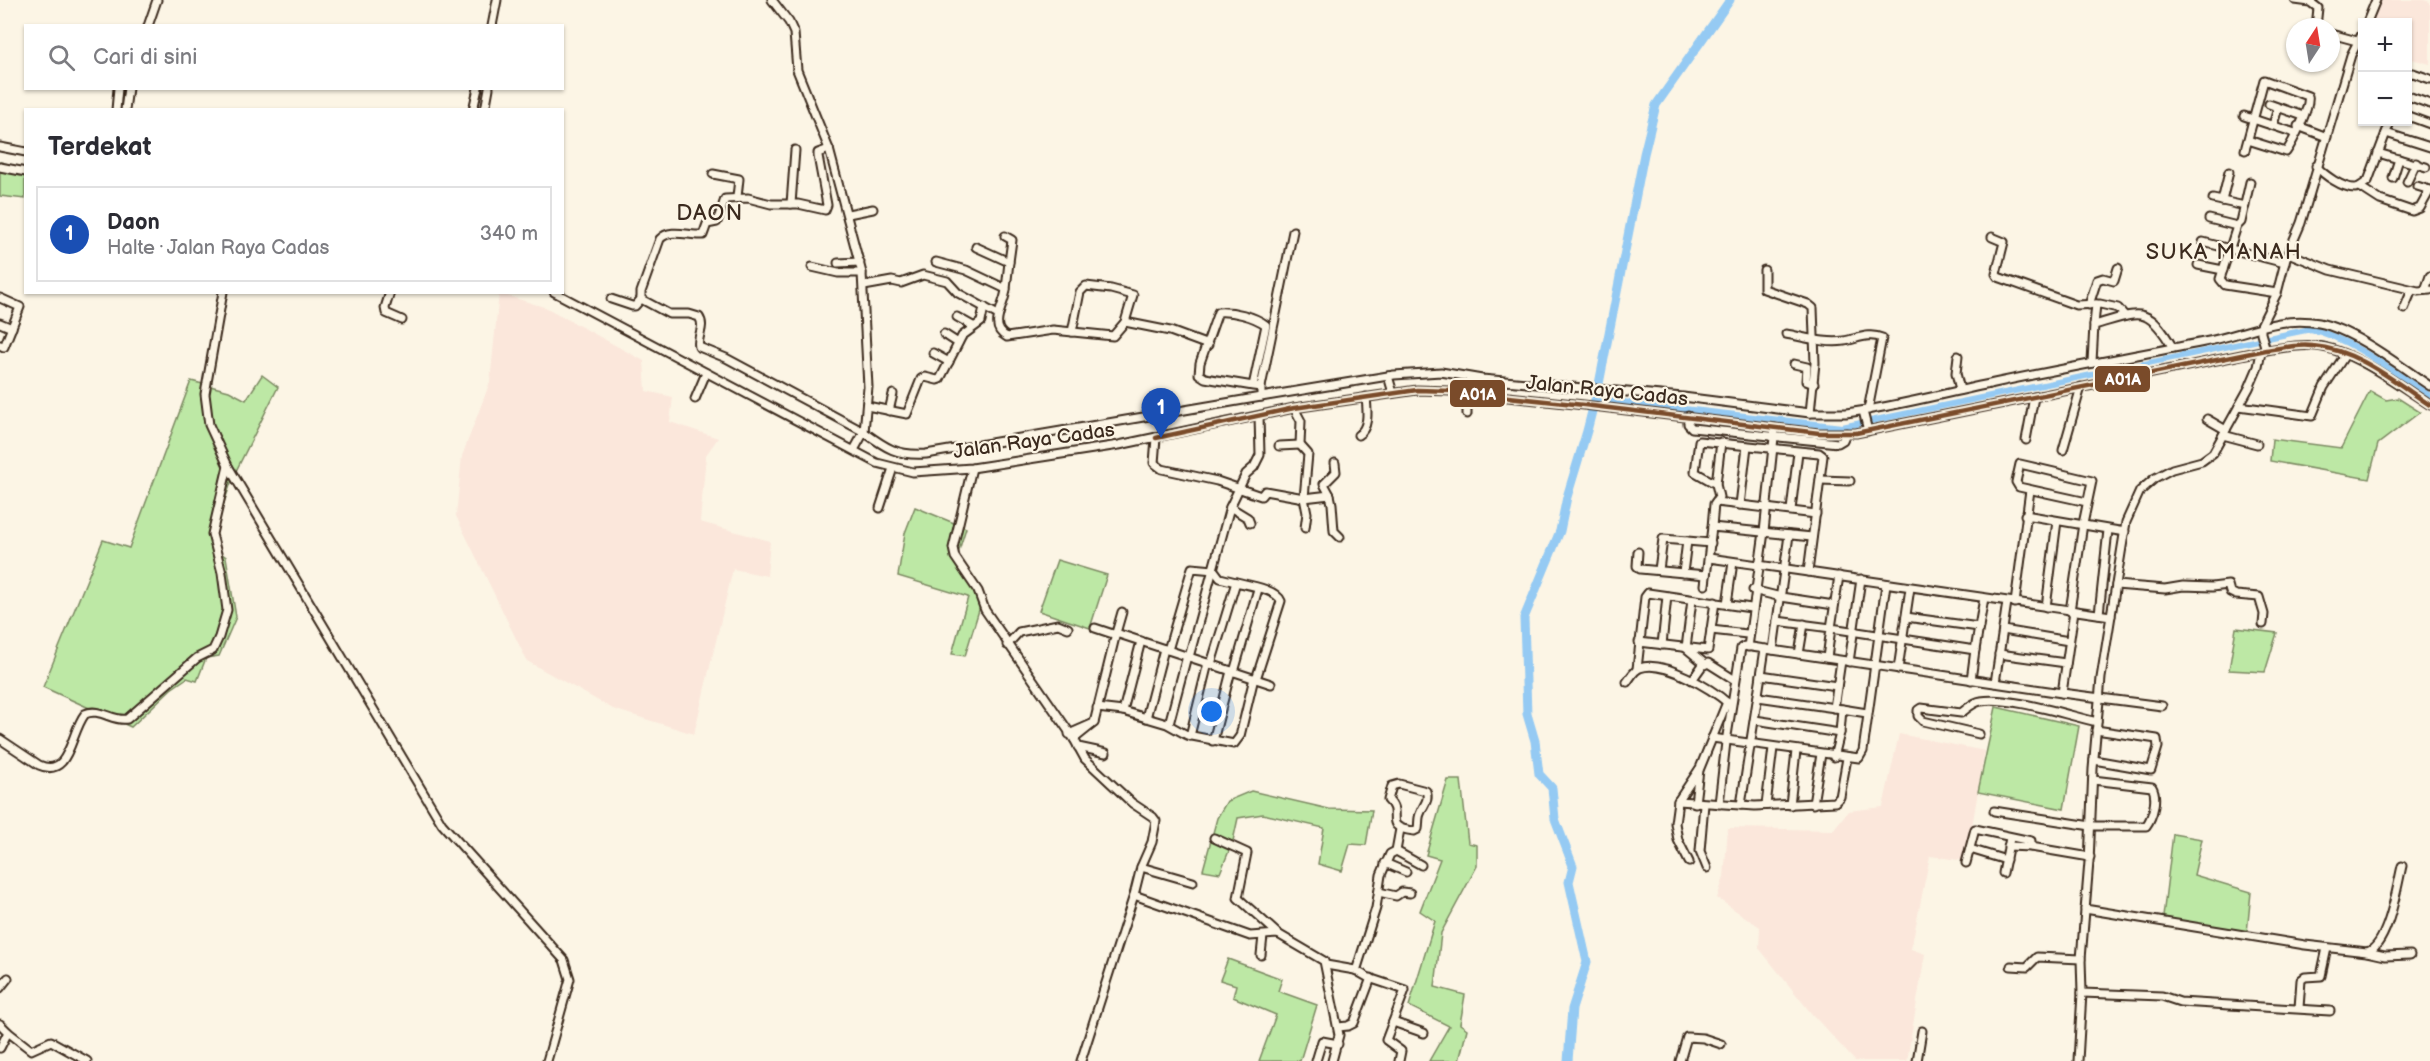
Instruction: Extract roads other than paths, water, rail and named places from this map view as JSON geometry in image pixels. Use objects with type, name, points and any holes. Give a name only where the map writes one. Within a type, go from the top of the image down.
[{"type":"street","points":[[149,24],[157,0]]},
{"type":"street","points":[[492,24],[497,0]]},
{"type":"street","points":[[772,0],[789,22],[794,33],[797,70],[829,149],[860,262],[864,286],[867,406],[863,433],[855,448]]},
{"type":"street","points":[[2295,0],[2310,2],[2318,8],[2318,18]]},
{"type":"street","points":[[2369,18],[2376,0]]},
{"type":"street","points":[[2078,1061],[2082,993],[2081,959],[2090,857],[2099,698],[2125,532],[2132,506],[2147,484],[2172,469],[2208,458],[2240,406],[2258,367],[2263,349],[2261,329],[2277,293],[2284,263],[2301,223],[2316,166],[2357,41],[2340,36]]},
{"type":"street","points":[[2412,73],[2430,79]]},
{"type":"street","points":[[2245,150],[2263,82],[2266,80],[2308,96],[2309,101],[2286,152],[2248,140]]},
{"type":"street","points":[[116,108],[118,90]]},
{"type":"street","points":[[125,108],[128,90]]},
{"type":"street","points":[[473,108],[478,90]]},
{"type":"street","points":[[485,108],[489,90]]},
{"type":"street","points":[[2412,97],[2430,104]]},
{"type":"street","points":[[2270,104],[2303,116]]},
{"type":"street","points":[[2273,125],[2278,108]]},
{"type":"street","points":[[2244,116],[2273,125],[2327,136]]},
{"type":"street","points":[[2412,117],[2430,124]]},
{"type":"street","points":[[2316,166],[2323,174],[2342,184],[2354,188],[2360,186],[2368,181],[2389,126]]},
{"type":"street","points":[[2386,133],[2430,147]]},
{"type":"street","points":[[0,147],[24,152]]},
{"type":"street","points":[[611,299],[635,306],[641,299],[641,292],[660,239],[664,235],[673,233],[703,235],[707,224],[717,222],[725,199],[737,197],[771,204],[791,204],[820,210],[826,208],[818,153],[829,149]]},
{"type":"street","points":[[791,204],[795,150]]},
{"type":"street","points":[[2379,153],[2426,167]]},
{"type":"street","points":[[2393,178],[2399,159]]},
{"type":"street","points":[[2407,182],[2415,163]]},
{"type":"street","points":[[0,167],[24,172]]},
{"type":"street","points":[[2222,201],[2229,172]]},
{"type":"street","points":[[713,174],[739,178],[737,197]]},
{"type":"street","points":[[2250,182],[2241,222],[2237,226],[2220,279],[2224,285],[2277,293]]},
{"type":"street","points":[[2360,186],[2380,200],[2412,211],[2423,205],[2430,190],[2417,186]]},
{"type":"street","points":[[2213,199],[2245,206]]},
{"type":"street","points":[[848,214],[873,209]]},
{"type":"street","points":[[2209,219],[2237,226]]},
{"type":"street","points":[[1257,386],[1293,231]]},
{"type":"street","points":[[1005,237],[1012,240],[1005,303],[998,315],[998,331],[1007,337],[1042,331],[1113,336],[1125,322],[1133,296],[1111,289],[1086,286],[1080,292],[1072,332]]},
{"type":"street","points":[[1992,237],[2004,242],[1996,274],[1998,277],[2076,305],[2093,304],[2120,309],[2125,316]]},
{"type":"street","points":[[2203,242],[2284,263]]},
{"type":"street","points":[[976,247],[1009,262]]},
{"type":"street","points":[[2288,253],[2330,270],[2412,290],[2428,290],[2430,276]]},
{"type":"street","points":[[838,263],[860,262]]},
{"type":"street","points":[[936,262],[966,270],[1006,289]]},
{"type":"street","points":[[2198,265],[2223,270]]},
{"type":"street","points":[[812,267],[838,273],[862,273]]},
{"type":"street","points":[[2092,362],[2093,304],[2097,280],[2103,278],[2115,281],[2118,268]]},
{"type":"street","points":[[1764,270],[1764,289],[1812,306],[1814,384],[1810,413]]},
{"type":"street","points":[[864,286],[892,281],[901,283],[923,275],[947,281],[958,293],[998,315]]},
{"type":"street","points":[[2404,309],[2412,290]]},
{"type":"street","points":[[223,294],[206,394],[209,425],[228,466],[442,824],[564,960],[570,979],[547,1061]]},
{"type":"street","points":[[389,294],[385,308],[386,313],[402,320]]},
{"type":"street","name":"Jalan Raya Cadas","points":[[558,294],[706,373],[855,448],[877,464],[913,472],[972,468],[1156,438],[1294,408],[1416,390],[1467,392],[1688,416],[1819,437],[2034,397],[2263,349],[2316,346],[2345,355],[2387,376],[2430,405]]},
{"type":"street","points":[[0,298],[20,307],[4,347],[0,345]]},
{"type":"street","points":[[641,299],[669,314],[689,314],[699,317],[702,324],[699,347],[726,358],[901,454],[926,454],[1261,397],[1389,377],[1441,372],[1482,379],[1683,397],[1810,413],[1865,412],[2092,362],[2173,348],[2299,321],[2330,326],[2375,350],[2430,386]]},
{"type":"street","points":[[867,406],[907,414],[921,379],[925,377],[939,380],[962,336],[981,322],[984,306]]},
{"type":"street","points":[[1257,386],[1205,378],[1199,374],[1200,363],[1218,312],[1250,317],[1261,320],[1266,325],[1257,386],[1261,397]]},
{"type":"street","points":[[2094,325],[2139,314],[2154,320],[2173,348]]},
{"type":"street","points":[[957,317],[973,326]]},
{"type":"street","points":[[1125,322],[1170,332],[1208,345]]},
{"type":"street","points":[[0,323],[12,328]]},
{"type":"street","points":[[944,334],[958,343]]},
{"type":"street","points":[[1786,334],[1839,342],[1863,336],[1875,335],[1882,338],[1865,412],[1867,429]]},
{"type":"street","points":[[933,353],[949,362]]},
{"type":"street","points":[[2240,406],[2312,416],[2324,387],[2345,355]]},
{"type":"street","points":[[1958,356],[1956,373],[1960,390]]},
{"type":"street","points":[[1794,364],[1807,367],[1806,381],[1814,384]]},
{"type":"street","points":[[695,399],[706,373]]},
{"type":"street","points":[[1389,377],[1393,392]]},
{"type":"street","points":[[2063,450],[2081,387]]},
{"type":"street","points":[[1467,392],[1467,414]]},
{"type":"street","points":[[889,411],[893,394]]},
{"type":"street","points":[[1358,435],[1364,430],[1367,416],[1366,397]]},
{"type":"street","points":[[2026,440],[2034,397]]},
{"type":"street","points":[[1294,408],[1301,422],[1300,446]]},
{"type":"street","points":[[1169,724],[1230,507],[1246,474],[1254,467],[1260,455],[1259,416]]},
{"type":"street","points":[[1688,416],[1688,424],[1692,428],[1773,437],[1819,437]]},
{"type":"street","points":[[2207,419],[2224,432],[2257,444]]},
{"type":"street","points":[[1747,646],[1763,532],[1774,428]]},
{"type":"street","points":[[1156,438],[1154,459],[1156,465],[1162,469],[1217,481],[1261,496],[1266,490],[1304,498],[1330,495]]},
{"type":"street","points":[[1716,484],[1695,472],[1697,442],[1721,442],[1771,450],[1819,453],[1823,456],[1808,572]]},
{"type":"street","points":[[1705,585],[1714,504],[1719,496],[1716,484],[1721,442]]},
{"type":"street","points":[[1279,446],[1300,446],[1308,454],[1304,498],[1307,513],[1305,528]]},
{"type":"street","points":[[1740,505],[1747,446]]},
{"type":"street","points":[[1791,510],[1798,452]]},
{"type":"street","points":[[1335,464],[1336,472],[1324,482],[1324,488],[1330,495],[1334,531],[1340,537]]},
{"type":"street","points":[[2062,693],[2083,524],[2087,502],[2091,480],[2020,464],[2016,485],[2087,502]]},
{"type":"street","points":[[0,739],[39,765],[45,768],[55,768],[63,763],[76,729],[85,714],[95,711],[124,720],[197,658],[213,650],[227,610],[222,573],[212,534],[228,466]]},
{"type":"street","points":[[880,508],[893,468]]},
{"type":"street","points":[[972,468],[953,553],[978,591],[985,610],[1007,645],[1072,736],[1085,759],[1104,779],[1156,821],[1152,842],[1141,867],[1081,1061]]},
{"type":"street","points":[[1820,480],[1850,481]]},
{"type":"street","points":[[2015,603],[2030,490]]},
{"type":"street","points":[[1716,502],[1816,514]]},
{"type":"street","points":[[1230,507],[1248,518],[1250,523]]},
{"type":"street","points":[[2025,515],[2125,532]]},
{"type":"street","points":[[2046,607],[2057,521]]},
{"type":"street","points":[[1712,527],[1812,537]]},
{"type":"street","points":[[2099,614],[2108,530]]},
{"type":"street","points":[[1741,805],[1761,675],[1777,621],[1789,535]]},
{"type":"street","points":[[1659,570],[1663,539],[1711,543]]},
{"type":"street","points":[[1683,573],[1687,541]]},
{"type":"street","points":[[1638,552],[1637,568],[1706,575]]},
{"type":"street","points":[[1709,558],[2111,616]]},
{"type":"street","points":[[1727,604],[1733,562]]},
{"type":"street","points":[[1097,708],[1124,711],[1146,718],[1169,724],[1191,736],[1234,744],[1238,740],[1281,601],[1275,594],[1220,578],[1214,570],[1192,568],[1146,718]]},
{"type":"street","points":[[1827,658],[1839,576]]},
{"type":"street","points":[[1834,757],[1840,733],[1837,686],[1852,631],[1861,579]]},
{"type":"street","points":[[1191,736],[1210,664],[1236,582]]},
{"type":"street","points":[[1712,738],[1834,757],[1859,758],[1863,751],[1886,584]]},
{"type":"street","points":[[2116,585],[2165,589],[2183,586],[2228,585],[2230,592],[2236,596],[2259,597],[2264,614],[2263,624]]},
{"type":"street","points":[[1898,669],[1910,588]]},
{"type":"street","points":[[1212,741],[1258,589]]},
{"type":"street","points":[[1755,590],[1781,597],[1834,605]]},
{"type":"street","points":[[1747,646],[1755,590]]},
{"type":"street","points":[[1627,682],[1637,669],[1646,595],[1751,608]]},
{"type":"street","points":[[1662,645],[1667,596]]},
{"type":"street","points":[[1971,680],[1984,598]]},
{"type":"street","points":[[1686,648],[1692,600]]},
{"type":"street","points":[[1995,683],[2007,602]]},
{"type":"street","points":[[1639,642],[1709,649],[1715,603]]},
{"type":"street","points":[[1072,736],[1094,723],[1122,612]]},
{"type":"street","points":[[1906,617],[1979,627]]},
{"type":"street","points":[[1777,621],[1975,650]]},
{"type":"street","points":[[1007,645],[1019,632],[1058,624],[1068,628]]},
{"type":"street","points":[[1799,654],[1804,624]]},
{"type":"street","points":[[1095,628],[1271,684]]},
{"type":"street","points":[[1711,630],[1747,634]]},
{"type":"street","points":[[2003,630],[2070,641]]},
{"type":"street","points":[[1124,711],[1141,641]]},
{"type":"street","points":[[1719,804],[1729,704],[1741,648],[1747,646],[2162,706]]},
{"type":"street","points":[[1686,648],[1704,663],[1708,663],[1735,680]]},
{"type":"street","points":[[2000,654],[2066,663]]},
{"type":"street","points":[[1692,680],[1704,663]]},
{"type":"street","points":[[1637,669],[1652,668],[1676,672],[1729,704]]},
{"type":"street","points":[[1761,675],[1837,686]]},
{"type":"street","points":[[1758,697],[1867,713]]},
{"type":"street","points":[[1956,728],[1961,713],[1975,702],[1991,700],[2014,703],[2097,726],[2157,739],[2158,747],[2151,770],[2094,760]]},
{"type":"street","points":[[1689,862],[1678,840],[1675,823],[1678,801],[1700,768],[1729,704]]},
{"type":"street","points":[[1961,713],[1921,708],[1918,710],[1918,717],[1923,721],[1979,734]]},
{"type":"street","points":[[1755,720],[1840,733]]},
{"type":"street","points":[[1078,747],[1106,753]]},
{"type":"street","points":[[1766,805],[1773,748]]},
{"type":"street","points":[[1790,805],[1796,751]]},
{"type":"street","points":[[1814,804],[1821,754]]},
{"type":"street","points":[[1678,801],[1741,805],[1835,802],[1839,799],[1847,758]]},
{"type":"street","points":[[1695,803],[1700,768]]},
{"type":"street","points":[[1994,810],[2091,826],[2146,826],[2151,817],[2155,793],[2152,787],[2093,780]]},
{"type":"street","points":[[1399,784],[1426,791],[1427,801],[1418,817],[1418,829],[1414,831],[1400,829],[1395,825],[1393,818],[1395,810],[1393,804],[1388,800],[1392,786],[1399,784]]},
{"type":"street","points":[[1704,804],[1700,851],[1701,860],[1707,868]]},
{"type":"street","points":[[1396,851],[1400,829]]},
{"type":"street","points":[[1966,863],[1974,830],[2009,842],[2090,857]]},
{"type":"street","points":[[1214,838],[1247,852],[1238,898],[1278,934],[1324,961],[1338,1027],[1338,1044],[1332,1061]]},
{"type":"street","points":[[2003,873],[2009,842]]},
{"type":"street","points":[[1970,849],[2006,860]]},
{"type":"street","points":[[1355,970],[1360,962],[1385,863],[1390,854],[1396,851]]},
{"type":"street","points":[[1396,851],[1421,866]]},
{"type":"street","points":[[1385,863],[1406,872]]},
{"type":"street","points":[[2367,952],[2375,948],[2384,933],[2402,866]]},
{"type":"street","points":[[1141,867],[1193,882]]},
{"type":"street","points":[[1379,892],[1396,896],[1402,892],[1410,893]]},
{"type":"street","points":[[1134,895],[1250,936],[1278,934]]},
{"type":"street","points":[[2085,909],[2327,948],[2385,956],[2410,955]]},
{"type":"street","points":[[1261,955],[1263,936]]},
{"type":"street","points":[[2299,1008],[2301,980],[2305,977],[2321,976],[2327,948]]},
{"type":"street","points":[[2011,966],[2030,966],[2037,957],[2081,959]]},
{"type":"street","points":[[1326,965],[1355,970],[1405,990],[1386,1040],[1401,1051],[1399,1061]]},
{"type":"street","points":[[0,988],[8,978]]},
{"type":"street","points":[[1338,1027],[1354,1023],[1371,978]]},
{"type":"street","points":[[2082,993],[2162,996],[2180,1002],[2330,1011]]},
{"type":"street","points":[[1393,1022],[1424,1033]]},
{"type":"street","points":[[0,1024],[28,1050],[34,1050],[52,1041],[87,1061]]},
{"type":"street","points":[[1917,1061],[1922,1031]]},
{"type":"street","points":[[0,1047],[8,1032]]},
{"type":"street","points":[[1680,1061],[1687,1037],[1703,1038],[1721,1044]]},
{"type":"street","points":[[1316,1061],[1322,1041],[1338,1044]]},
{"type":"waterway","points":[[1568,1061],[1572,1009],[1587,962],[1569,882],[1573,866],[1555,819],[1552,788],[1539,774],[1535,741],[1527,714],[1524,618],[1560,531],[1567,497],[1587,431],[1599,384],[1644,154],[1656,105],[1730,0]]},
{"type":"waterway","points":[[1597,399],[1842,427],[2311,329],[2358,349],[2430,396]]},
{"type":"place","name":"Daon","points":[[1161,438]]},
{"type":"district","name":"DAON","points":[[710,213]]},
{"type":"district","name":"SUKA MANAH","points":[[2224,252]]}]
